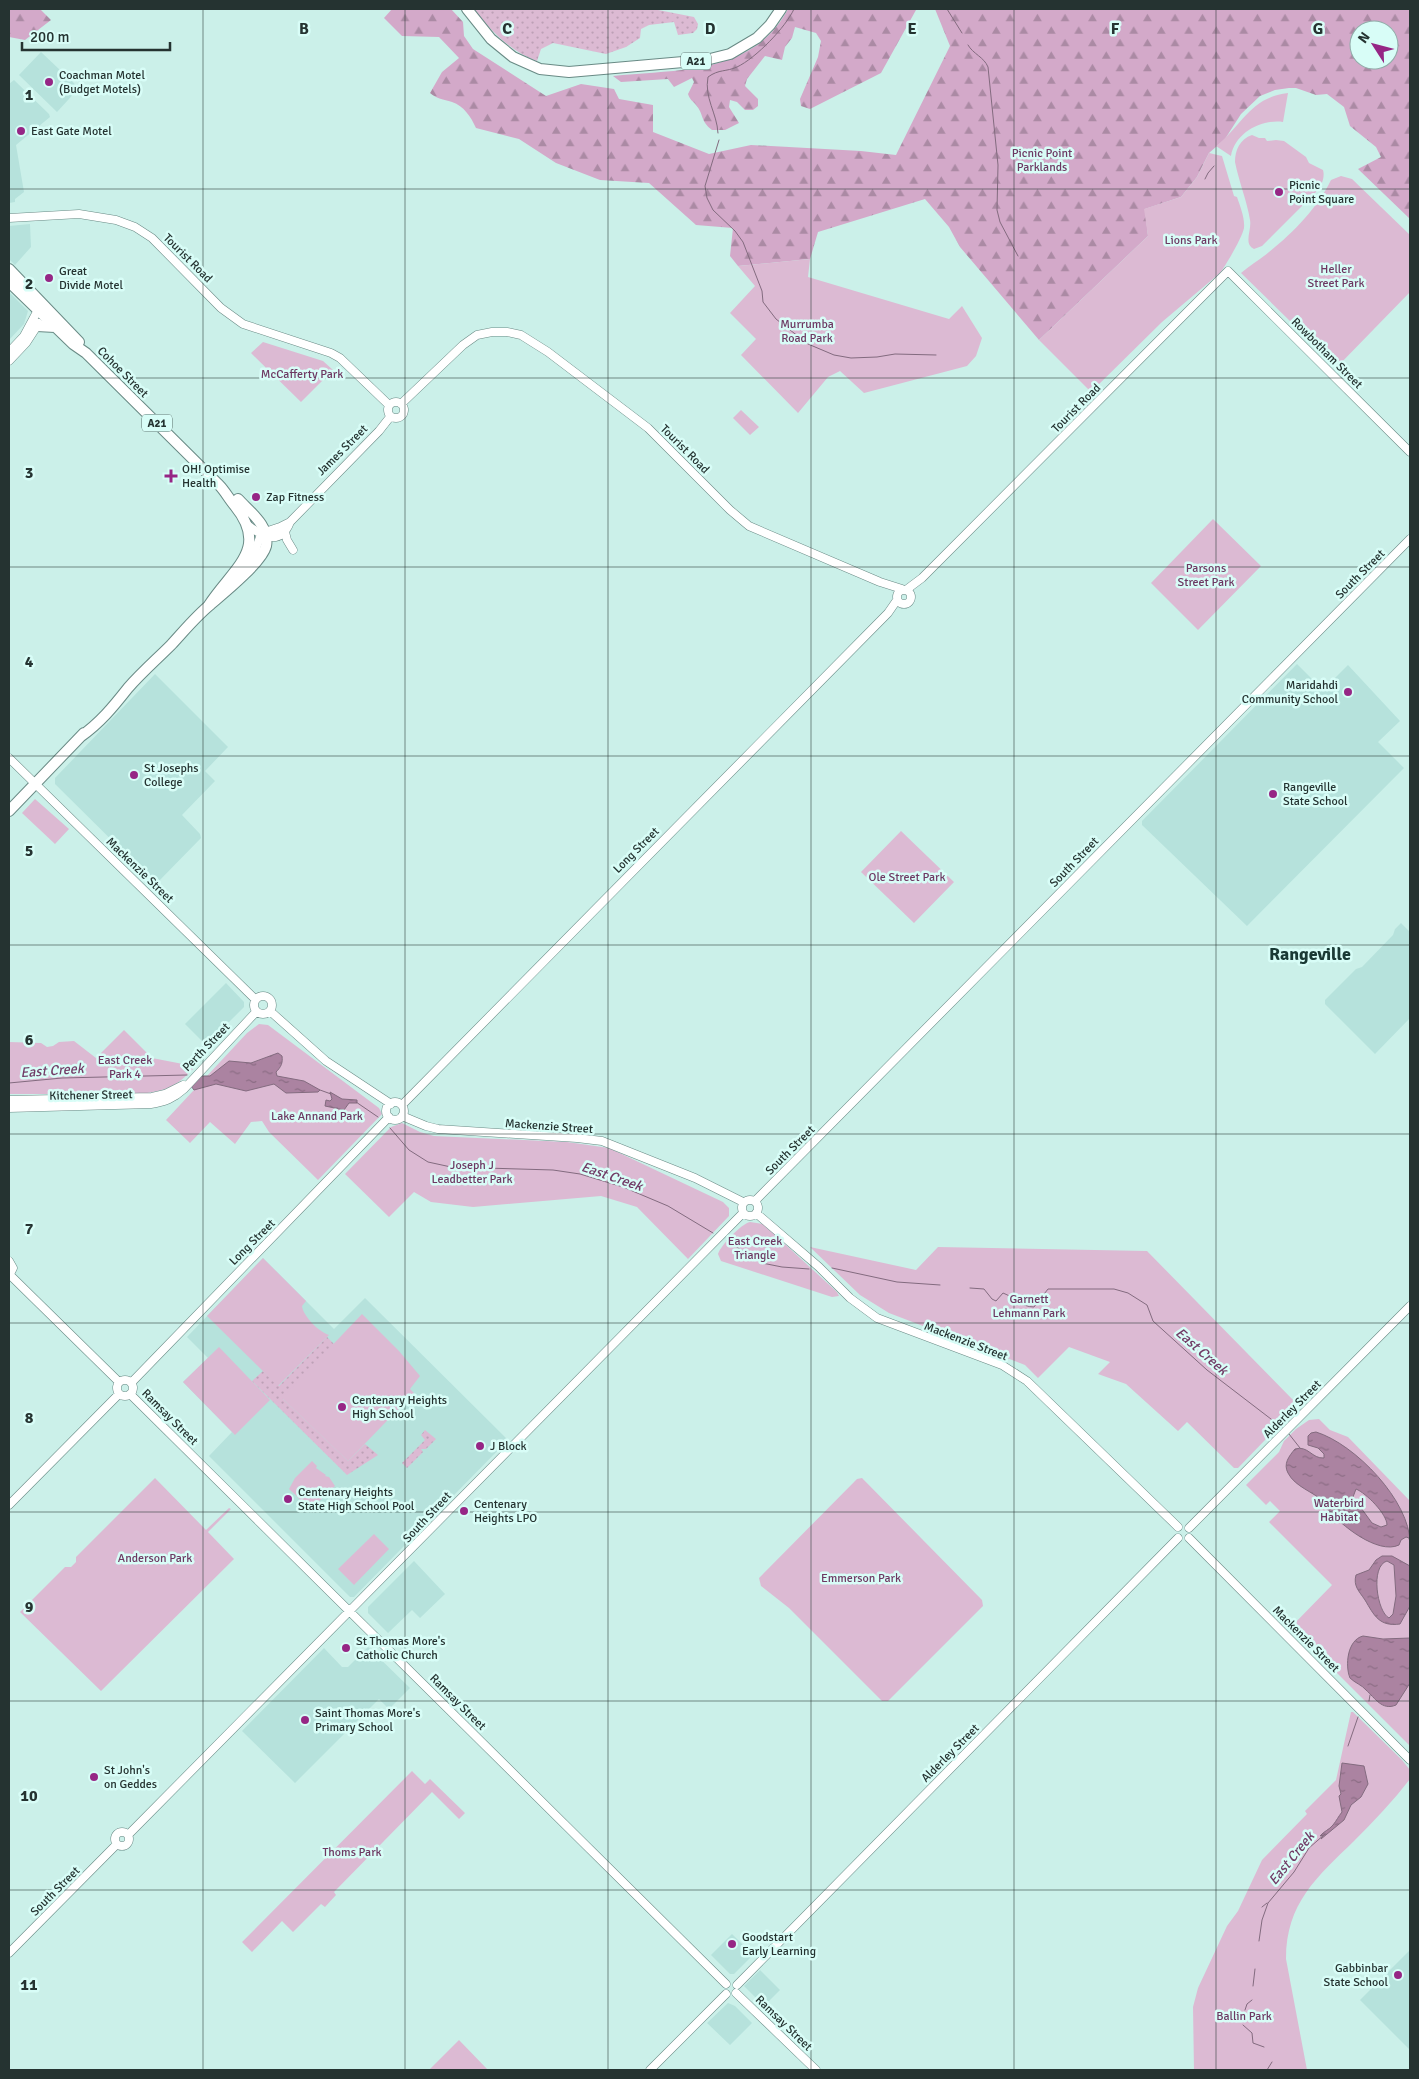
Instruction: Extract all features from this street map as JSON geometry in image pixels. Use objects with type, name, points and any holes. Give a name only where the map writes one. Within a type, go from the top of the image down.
[{"type":"highway","name":"A21","points":[[467,9],[490,39],[513,57],[540,69],[569,72],[706,60],[730,54],[765,32],[781,9]]},
{"type":"highway","points":[[9,271],[41,306],[40,312]]},
{"type":"highway","name":"Cohoe Street","points":[[9,271],[77,339],[86,353]]},
{"type":"highway","name":"Cohoe Street","points":[[9,282],[73,344],[86,353],[228,494],[249,526]]},
{"type":"highway","points":[[37,326],[55,327]]},
{"type":"highway","name":"Cohoe Street","points":[[228,494],[237,499],[258,519],[264,535]]},
{"type":"highway","points":[[9,811],[80,737],[98,724],[117,704],[128,688],[209,605],[248,550],[251,536],[249,526]]},
{"type":"highway","points":[[209,605],[225,593],[258,559],[266,546],[264,535]]},
{"type":"street","name":"Tourist Road","points":[[9,218],[79,214],[116,220],[135,227],[152,238],[222,308],[242,324],[331,353],[340,358],[389,405]]},
{"type":"street","name":"Tourist Road","points":[[401,404],[418,390],[463,345],[477,335],[507,332],[532,341],[648,428],[730,510],[749,526],[880,582],[902,595],[917,583],[1228,271]]},
{"type":"street","name":"Rowbotham Street","points":[[1228,271],[1410,452]]},
{"type":"street","points":[[9,361],[26,343],[37,326],[40,312]]},
{"type":"street","points":[[9,352],[24,336],[40,312]]},
{"type":"street","points":[[394,402],[401,404],[404,410],[401,417],[397,419],[390,417],[387,410],[389,405],[394,402]]},
{"type":"street","name":"James Street","points":[[285,532],[290,522],[379,431],[390,417]]},
{"type":"street","name":"James Street","points":[[264,535],[290,522]]},
{"type":"street","points":[[249,526],[264,535],[277,536],[285,532],[293,550]]},
{"type":"street","points":[[235,570],[240,569],[251,559],[264,535]]},
{"type":"street","name":"South Street","points":[[755,1201],[1410,539]]},
{"type":"street","name":"Long Street","points":[[402,1105],[888,613],[902,595]]},
{"type":"street","name":"Mackenzie Street","points":[[9,758],[255,999]]},
{"type":"street","points":[[262,996],[269,998],[272,1003],[270,1011],[264,1014],[256,1012],[253,1007],[255,999],[262,996]]},
{"type":"street","points":[[270,1011],[326,1061],[391,1104]]},
{"type":"street","name":"Perth Street","points":[[173,1098],[256,1012]]},
{"type":"street","name":"Kitchener Street","points":[[9,1100],[152,1097],[165,1094],[187,1083]]},
{"type":"street","name":"Kitchener Street","points":[[9,1108],[151,1104],[173,1098]]},
{"type":"street","points":[[395,1102],[402,1105],[404,1110],[402,1116],[396,1120],[389,1117],[387,1111],[391,1104],[395,1102]]},
{"type":"street","name":"Mackenzie Street","points":[[402,1116],[438,1129],[602,1141],[695,1178],[743,1202]]},
{"type":"street","name":"Long Street","points":[[131,1383],[389,1117]]},
{"type":"street","points":[[750,1199],[755,1201],[758,1208],[756,1213],[750,1216],[743,1214],[741,1208],[743,1202],[750,1199]]},
{"type":"street","name":"Mackenzie Street","points":[[756,1213],[819,1267],[856,1304],[877,1318],[1002,1365],[1027,1381],[1178,1527]]},
{"type":"street","name":"South Street","points":[[9,1954],[117,1844],[115,1839],[117,1834],[123,1832],[128,1835],[743,1214]]},
{"type":"street","points":[[9,1261],[13,1268],[9,1276],[119,1382]]},
{"type":"street","name":"Alderley Street","points":[[1189,1528],[1410,1306]]},
{"type":"street","points":[[125,1380],[131,1383],[133,1388],[130,1394],[125,1396],[119,1394],[116,1387],[119,1382],[125,1380]]},
{"type":"street","points":[[9,1505],[119,1394]]},
{"type":"street","name":"Ramsay Street","points":[[130,1394],[726,1984]]},
{"type":"street","points":[[1183,1525],[1189,1528],[1191,1533],[1189,1538],[1184,1540],[1178,1538],[1176,1533],[1178,1527],[1183,1525]]},
{"type":"street","name":"Alderley Street","points":[[736,1989],[1178,1538]]},
{"type":"street","name":"Mackenzie Street","points":[[1189,1538],[1409,1758]]},
{"type":"street","points":[[650,2070],[726,1994],[731,1995],[736,1989],[731,1982],[726,1984],[724,1988],[726,1994]]},
{"type":"street","name":"Ramsay Street","points":[[736,1989],[816,2070]]},
{"type":"shaded area","name":"Coachman Motel (Budget Motels)","points":[[41,52],[79,88],[57,112],[19,75]]},
{"type":"shaded area","name":"East Gate Motel","points":[[14,80],[50,117],[16,145],[24,192],[15,199],[15,202],[9,203],[9,84]]},
{"type":"shaded area","points":[[30,224],[31,247],[15,265],[9,259],[9,226]]},
{"type":"shaded area","points":[[9,292],[28,311],[24,324],[9,340]]},
{"type":"shaded area","name":"Rangeville State School","points":[[1297,664],[1323,690],[1348,665],[1400,721],[1378,742],[1404,768],[1247,926],[1142,825],[1142,821]]},
{"type":"shaded area","name":"St Josephs College","points":[[155,674],[228,747],[205,771],[215,781],[182,815],[200,834],[201,838],[158,882],[154,882],[55,784],[55,778]]},
{"type":"shaded area","points":[[1401,923],[1410,932],[1410,1018],[1375,1054],[1325,1004],[1325,1000],[1356,969],[1362,967],[1393,935],[1395,929]]},
{"type":"shaded area","points":[[226,983],[244,1002],[244,1007],[206,1045],[185,1024]]},
{"type":"shaded area","name":"Centenary Heights High School","points":[[263,1258],[334,1329],[365,1298],[508,1440],[354,1597],[350,1597],[209,1456],[232,1432],[183,1382],[208,1358],[187,1337]]},
{"type":"shaded area","points":[[414,1561],[445,1594],[420,1618],[412,1610],[388,1633],[368,1613],[368,1607]]},
{"type":"shaded area","name":"Saint Thomas More's Primary School","points":[[368,1647],[410,1688],[389,1709],[379,1699],[295,1783],[242,1731],[324,1648],[342,1667],[348,1667]]},
{"type":"shaded area","name":"Goodstart Early Learning","points":[[732,1934],[753,1955],[734,1974],[730,1974],[711,1955]]},
{"type":"shaded area","name":"Gabbinbar State School","points":[[1410,1950],[1410,2050],[1360,2000]]},
{"type":"shaded area","points":[[760,1970],[780,1990],[764,2006],[744,1986]]},
{"type":"shaded area","points":[[728,2003],[735,2006],[752,2023],[730,2045],[707,2023]]},
{"type":"green space","points":[[9,9],[40,9],[51,20],[25,40],[9,37]]},
{"type":"green space","name":"Picnic Point Parklands","points":[[392,9],[451,9],[463,22],[464,36],[473,49],[546,96],[581,84],[614,89],[619,99],[653,105],[653,132],[709,154],[751,145],[861,151],[896,155],[950,46],[935,9],[1410,9],[1410,219],[1358,169],[1381,157],[1376,147],[1350,126],[1344,107],[1327,94],[1316,95],[1296,88],[1275,90],[1260,96],[1241,114],[1225,139],[1209,153],[1197,177],[1181,197],[1145,209],[1148,236],[1039,340],[960,247],[949,227],[925,199],[818,232],[810,259],[738,266],[730,256],[733,228],[696,225],[649,183],[600,180],[556,163],[519,139],[476,128],[464,109],[430,93],[442,72],[459,58],[439,37],[402,36],[384,18]]},
{"type":"green space","points":[[474,9],[653,9],[694,17],[698,24],[697,29],[693,33],[678,35],[674,22],[649,25],[641,29],[640,38],[626,47],[606,54],[553,43],[541,49],[537,61],[518,52],[502,40]]},
{"type":"green space","points":[[788,9],[920,9],[916,10],[881,73],[810,109],[801,106],[800,99],[818,57],[821,41],[816,33],[795,27],[792,38],[785,47],[782,60],[765,56],[747,79],[745,86],[758,99],[758,106],[753,110],[745,110],[737,102],[730,100],[729,107],[739,123],[725,130],[712,130],[690,99],[688,94],[694,82],[692,78],[674,87],[668,79],[621,82],[613,76],[688,69],[712,65],[734,57],[755,46],[773,31]]},
{"type":"green space","points":[[1288,93],[1283,122],[1266,123],[1250,129],[1243,134],[1233,148],[1231,156],[1216,146],[1255,106],[1264,100]]},
{"type":"green space","name":"Picnic Point Square","points":[[1252,135],[1265,138],[1267,141],[1284,141],[1306,157],[1309,163],[1323,170],[1324,175],[1322,184],[1317,191],[1262,246],[1254,249],[1248,240],[1250,220],[1235,162],[1239,146],[1244,139]]},
{"type":"green space","name":"Lions Park","points":[[1209,153],[1222,156],[1234,196],[1237,197],[1241,208],[1244,228],[1237,245],[1220,273],[1162,322],[1091,392],[1039,340],[1148,236],[1144,209],[1181,197],[1197,177]]},
{"type":"green space","name":"Heller Street Park","points":[[1341,176],[1352,179],[1410,235],[1410,292],[1337,367],[1241,273],[1287,237],[1312,210],[1331,180]]},
{"type":"green space","name":"Murrumba Road Park","points":[[810,259],[808,277],[949,319],[962,306],[982,338],[976,356],[967,366],[864,393],[840,371],[828,377],[798,413],[741,355],[756,339],[730,313],[755,286],[738,266]]},
{"type":"green space","name":"McCafferty Park","points":[[263,342],[323,361],[333,370],[301,402],[251,353]]},
{"type":"green space","points":[[741,410],[759,427],[750,435],[733,418]]},
{"type":"green space","name":"Parsons Street Park","points":[[1213,519],[1261,566],[1198,630],[1151,583]]},
{"type":"green space","points":[[35,799],[69,829],[55,844],[22,813]]},
{"type":"green space","name":"Ole Street Park","points":[[901,831],[954,882],[914,923],[861,872]]},
{"type":"green space","name":"Lake Annand Park","points":[[259,1024],[268,1025],[379,1108],[382,1114],[318,1180],[269,1132],[262,1121],[251,1122],[235,1144],[210,1122],[190,1143],[166,1120],[247,1033]]},
{"type":"green space","name":"East Creek Park 4","points":[[124,1030],[152,1058],[188,1065],[193,1069],[170,1087],[140,1094],[9,1094],[9,1042],[41,1043],[47,1047],[59,1042],[74,1041],[96,1058]]},
{"type":"green space","name":"Joseph J Leadbetter Park","points":[[402,1123],[420,1132],[434,1136],[567,1142],[609,1148],[723,1202],[729,1208],[729,1216],[688,1259],[637,1207],[601,1196],[473,1207],[431,1202],[414,1192],[389,1217],[345,1174],[391,1127]]},
{"type":"green space","name":"East Creek Triangle","points":[[750,1222],[763,1224],[837,1292],[839,1296],[832,1297],[721,1261],[718,1254],[723,1245],[732,1235]]},
{"type":"green space","name":"Garnett Lehmann Park","points":[[810,1247],[916,1270],[938,1247],[1147,1251],[1294,1401],[1295,1409],[1238,1468],[1234,1468],[1187,1422],[1178,1431],[1126,1384],[1098,1374],[1110,1362],[1069,1347],[1038,1378],[1025,1365],[889,1313],[860,1295]]},
{"type":"green space","points":[[263,1258],[306,1301],[302,1306],[308,1319],[321,1331],[329,1335],[278,1386],[207,1316]]},
{"type":"green space","points":[[362,1314],[399,1351],[420,1376],[410,1389],[414,1393],[348,1461],[282,1398]]},
{"type":"green space","points":[[327,1337],[334,1344],[283,1399],[348,1461],[365,1444],[378,1455],[347,1475],[252,1381],[263,1371],[279,1386]]},
{"type":"green space","points":[[219,1347],[270,1400],[235,1435],[183,1382]]},
{"type":"green space","name":"Waterbird Habitat","points":[[1319,1419],[1330,1430],[1348,1437],[1410,1501],[1410,1746],[1291,1627],[1332,1585],[1269,1522],[1280,1511],[1270,1501],[1266,1505],[1246,1485],[1279,1452],[1284,1441],[1296,1429],[1309,1420]]},
{"type":"green space","points":[[425,1430],[436,1439],[426,1449],[421,1449],[423,1452],[407,1468],[402,1463],[425,1440],[421,1435]]},
{"type":"green space","points":[[312,1461],[317,1466],[316,1468],[329,1477],[335,1486],[309,1511],[305,1509],[307,1506],[289,1489],[295,1478]]},
{"type":"green space","name":"Anderson Park","points":[[155,1478],[206,1530],[229,1508],[231,1509],[208,1532],[234,1559],[101,1691],[20,1612],[65,1567],[71,1567],[76,1562],[76,1557]]},
{"type":"green space","name":"Emmerson Park","points":[[862,1478],[982,1600],[983,1606],[888,1701],[882,1701],[789,1608],[761,1586],[759,1578],[857,1479]]},
{"type":"green space","points":[[374,1534],[389,1549],[354,1585],[338,1569]]},
{"type":"green space","name":"Ballin Park","points":[[1351,1712],[1402,1760],[1410,1770],[1410,1779],[1376,1818],[1316,1879],[1306,1892],[1291,1922],[1287,1939],[1286,1959],[1307,2070],[1194,2070],[1193,2007],[1198,1988],[1227,1926],[1238,1911],[1262,1860],[1307,1814],[1305,1811],[1336,1780]]},
{"type":"green space","name":"Thoms Park","points":[[412,1771],[425,1784],[430,1779],[465,1813],[459,1819],[432,1792],[334,1892],[336,1895],[325,1907],[321,1904],[293,1932],[282,1921],[252,1952],[242,1942]]},
{"type":"green space","points":[[459,2040],[488,2070],[429,2070]]},
{"type":"water","points":[[278,1053],[282,1056],[282,1061],[276,1072],[277,1076],[304,1081],[320,1090],[318,1092],[286,1093],[274,1084],[246,1091],[216,1084],[194,1090],[191,1086],[201,1076],[210,1076],[229,1061],[251,1063]]},
{"type":"water","points":[[330,1092],[342,1099],[357,1100],[357,1103],[349,1103],[344,1110],[325,1106],[326,1100],[330,1101],[332,1099]]},
{"type":"water","points":[[1316,1432],[1331,1438],[1347,1448],[1378,1476],[1401,1510],[1408,1527],[1410,1543],[1409,1538],[1406,1537],[1401,1540],[1399,1545],[1381,1546],[1360,1537],[1333,1515],[1320,1498],[1291,1478],[1286,1463],[1295,1449],[1307,1450],[1320,1458],[1324,1458],[1324,1454],[1318,1448],[1308,1445],[1308,1436]],"holes":[[[1356,1489],[1384,1515],[1387,1525],[1381,1527],[1372,1523],[1353,1497]]]},
{"type":"water","points":[[1382,1556],[1392,1556],[1410,1566],[1410,1606],[1400,1624],[1387,1624],[1378,1619],[1356,1585],[1356,1575],[1369,1570],[1376,1560]],"holes":[[[1387,1561],[1394,1565],[1396,1596],[1393,1614],[1389,1618],[1381,1607],[1377,1580],[1378,1571],[1382,1565]]]},
{"type":"water","points":[[1363,1636],[1383,1639],[1410,1638],[1410,1683],[1396,1705],[1383,1705],[1350,1678],[1348,1673],[1349,1654],[1354,1643]]},
{"type":"water","points":[[1342,1763],[1364,1766],[1368,1784],[1361,1797],[1351,1805],[1344,1820],[1321,1839],[1323,1835],[1320,1836],[1331,1827],[1342,1812],[1339,1786]]},
{"type":"waterway","points":[[718,133],[709,99],[708,77],[737,67],[753,57],[777,33],[794,9]]},
{"type":"waterway","points":[[947,9],[962,33]]},
{"type":"waterway","points":[[968,45],[988,67],[998,165],[997,210],[1000,222],[1018,256]]},
{"type":"waterway","points":[[719,140],[705,186],[707,198],[713,210],[735,231],[743,242],[762,291],[763,302],[776,319],[808,344],[834,355],[851,358],[895,354],[936,355]]},
{"type":"waterway","points":[[1205,179],[1214,166]]},
{"type":"waterway","name":"East Creek","points":[[9,1083],[62,1078],[187,1075]]},
{"type":"waterway","name":"East Creek","points":[[320,1090],[331,1094]]},
{"type":"waterway","name":"East Creek","points":[[356,1102],[378,1117]]},
{"type":"waterway","name":"East Creek","points":[[390,1128],[409,1150],[428,1162],[451,1167],[553,1170],[580,1174],[623,1187],[668,1206],[713,1233]]},
{"type":"waterway","name":"East Creek","points":[[727,1241],[762,1263],[809,1269]]},
{"type":"waterway","name":"East Creek","points":[[832,1268],[897,1282],[940,1285]]},
{"type":"waterway","name":"East Creek","points":[[970,1288],[984,1289],[996,1301],[1003,1293],[1029,1307],[1034,1307],[1048,1289],[1114,1289],[1128,1293],[1147,1305],[1153,1321],[1207,1370],[1284,1429]]},
{"type":"waterway","name":"East Creek","points":[[1289,1434],[1300,1448]]},
{"type":"waterway","name":"East Creek","points":[[1369,1701],[1370,1695]]},
{"type":"waterway","name":"East Creek","points":[[1348,1746],[1358,1717]]},
{"type":"waterway","name":"East Creek","points":[[1259,1941],[1262,1920],[1268,1903],[1294,1872],[1309,1848],[1325,1834]]},
{"type":"waterway","name":"East Creek","points":[[1262,1907],[1267,1903]]},
{"type":"waterway","name":"East Creek","points":[[1253,1986],[1255,1969]]},
{"type":"waterway","name":"East Creek","points":[[1245,2010],[1247,2004],[1252,2000]]},
{"type":"waterway","name":"East Creek","points":[[1243,2025],[1252,2033],[1253,2043],[1264,2047]]},
{"type":"waterway","name":"East Creek","points":[[1267,2070],[1272,2062]]},
{"type":"place","name":"Coachman Motel (Budget Motels)","points":[[49,82]]},
{"type":"place","name":"East Gate Motel","points":[[21,131]]},
{"type":"place","name":"Picnic Point Square","points":[[1279,192]]},
{"type":"place","name":"Great Divide Motel","points":[[49,278]]},
{"type":"place","name":"OH! Optimise Health","points":[[171,476]]},
{"type":"place","name":"Zap Fitness","points":[[256,497]]},
{"type":"place","name":"Maridahdi Community School","points":[[1348,692]]},
{"type":"place","name":"St Josephs College","points":[[134,775]]},
{"type":"place","name":"Rangeville State School","points":[[1273,794]]},
{"type":"place","name":"Centenary Heights High School","points":[[342,1407]]},
{"type":"place","name":"J Block","points":[[480,1446]]},
{"type":"place","name":"Centenary Heights State High School Pool","points":[[288,1499]]},
{"type":"place","name":"Centenary Heights LPO","points":[[464,1511]]},
{"type":"place","name":"St Thomas More's Catholic Church","points":[[346,1648]]},
{"type":"place","name":"Saint Thomas More's Primary School","points":[[305,1720]]},
{"type":"place","name":"St John's on Geddes","points":[[94,1777]]},
{"type":"place","name":"Goodstart Early Learning","points":[[732,1944]]},
{"type":"place","name":"Gabbinbar State School","points":[[1398,1975]]},
{"type":"district","name":"Rangeville","points":[[1310,954]]}]
